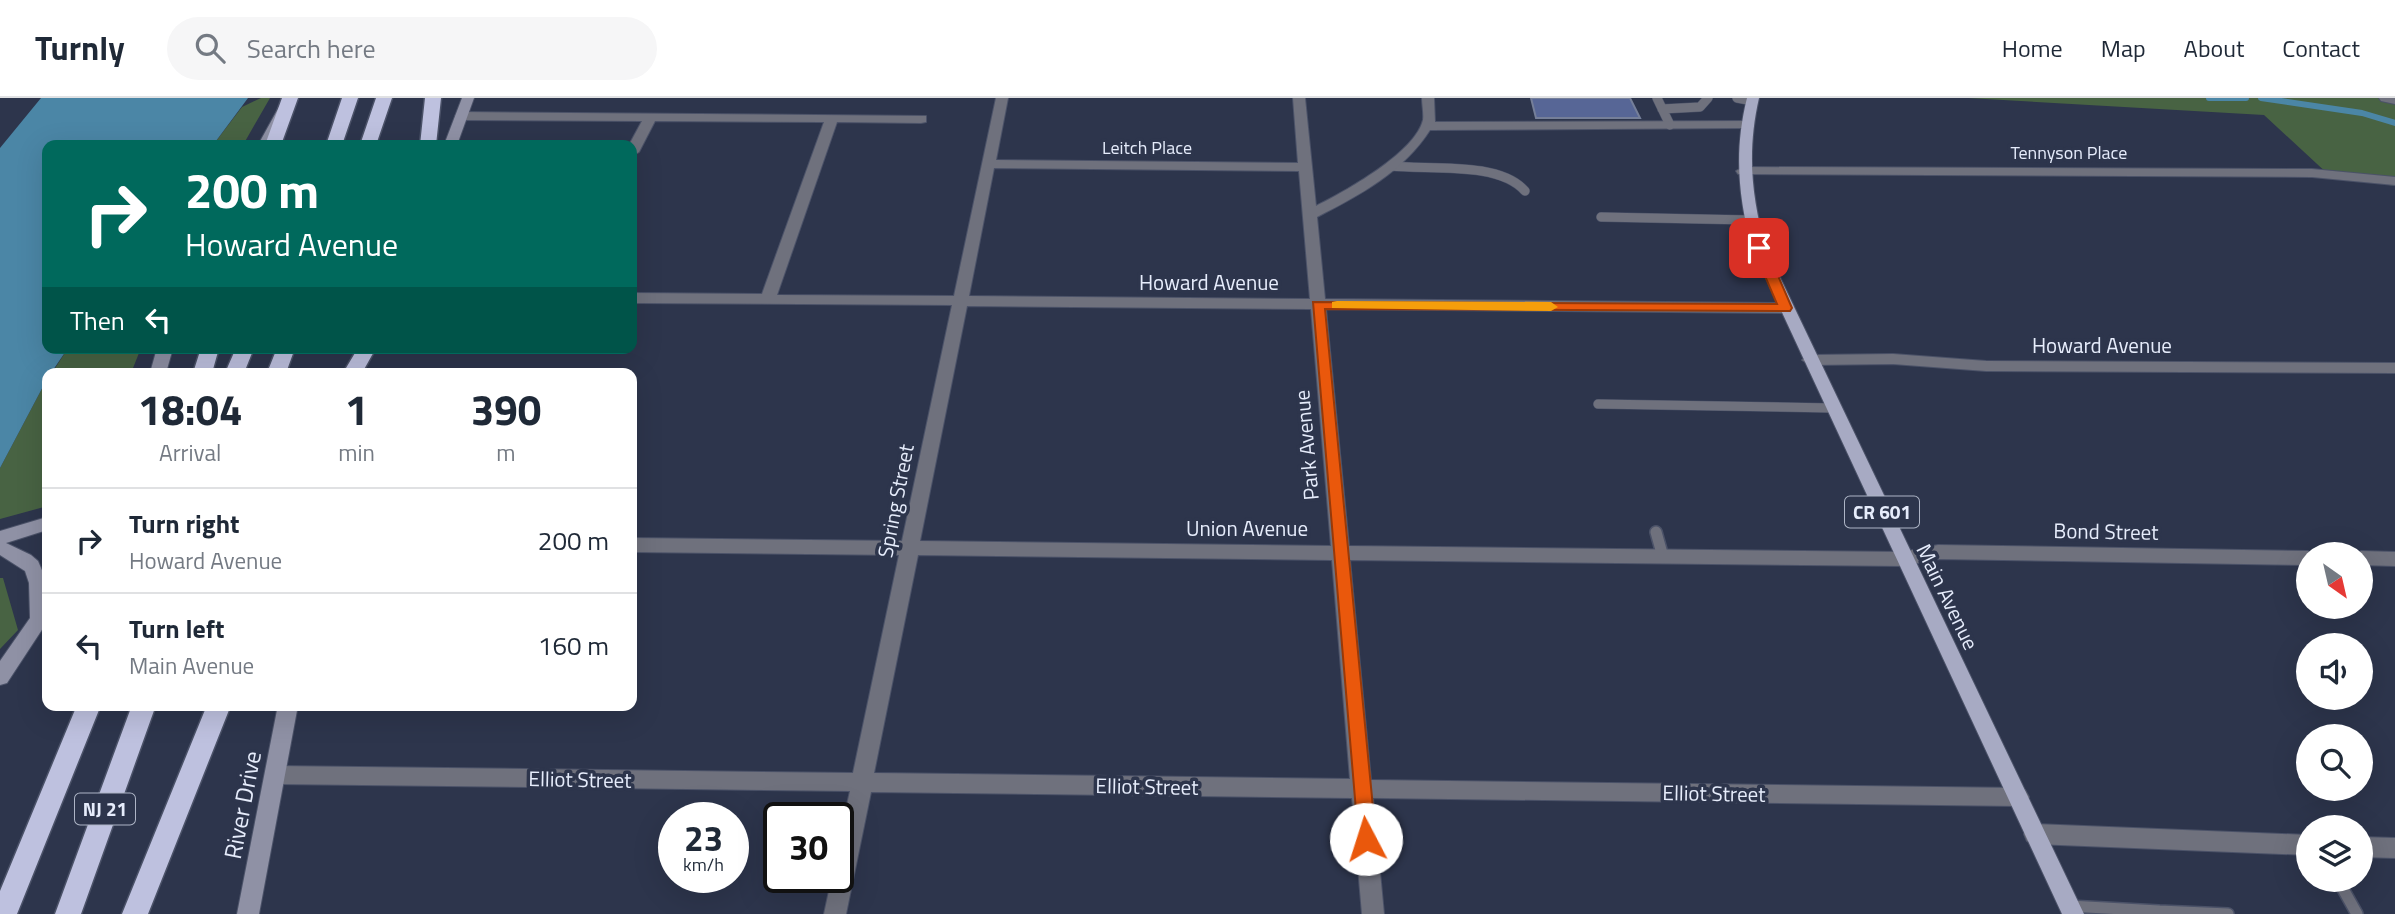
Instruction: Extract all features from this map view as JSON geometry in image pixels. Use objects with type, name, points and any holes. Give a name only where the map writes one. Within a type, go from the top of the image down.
[{"type":"highway","points":[[276,140],[290,98]]},
{"type":"highway","points":[[336,140],[351,98]]},
{"type":"highway","points":[[370,140],[384,98]]},
{"type":"highway","points":[[429,140],[433,98]]},
{"type":"highway","name":"NJ 21","points":[[4,914],[87,711]]},
{"type":"highway","name":"NJ 21","points":[[68,914],[142,711]]},
{"type":"highway","points":[[135,914],[217,711]]},
{"type":"main road","points":[[267,140],[290,98]]},
{"type":"main road","points":[[452,140],[468,98]]},
{"type":"main road","name":"Main Avenue","points":[[1748,99],[1743,171],[1750,220],[1785,308],[2071,910]]},
{"type":"main road","points":[[0,538],[42,525]]},
{"type":"main road","points":[[0,548],[30,561],[37,571],[42,607]]},
{"type":"main road","points":[[0,677],[42,615]]},
{"type":"main road","name":"River Drive","points":[[248,914],[288,711]]},
{"type":"street","name":"Spring Street","points":[[835,914],[1002,98]]},
{"type":"street","name":"Park Avenue","points":[[1299,98],[1373,914]]},
{"type":"street","points":[[1310,215],[1364,187],[1391,166],[1426,126],[1430,112],[1428,98]]},
{"type":"street","points":[[2385,98],[2395,100]]},
{"type":"street","points":[[461,116],[921,119]]},
{"type":"street","points":[[637,143],[650,118]]},
{"type":"street","points":[[767,301],[832,119]]},
{"type":"street","points":[[1426,126],[1746,124]]},
{"type":"street","name":"Leitch Place","points":[[988,164],[1306,167]]},
{"type":"street","name":"Tennyson Place","points":[[1743,171],[2312,173],[2395,181]]},
{"type":"street","name":"Howard Avenue","points":[[637,298],[1785,308]]},
{"type":"street","name":"Howard Avenue","points":[[1810,360],[1893,359],[1986,366],[2395,368]]},
{"type":"street","name":"Union Avenue","points":[[637,545],[1903,559]]},
{"type":"street","name":"Bond Street","points":[[1903,559],[1938,552],[2296,558]]},
{"type":"street","points":[[2373,558],[2395,559]]},
{"type":"street","name":"Elliot Street","points":[[276,775],[2018,797]]},
{"type":"street","points":[[2035,834],[2296,845]]},
{"type":"street","points":[[2373,847],[2395,848]]},
{"type":"lane","points":[[1657,98],[1670,125]]},
{"type":"lane","points":[[1662,109],[1700,107],[1708,98]]},
{"type":"lane","points":[[1391,166],[1423,171],[1495,172],[1515,179],[1525,191]]},
{"type":"lane","points":[[1601,217],[1750,220]]},
{"type":"lane","points":[[1598,404],[1832,408]]},
{"type":"lane","points":[[1656,533],[1663,556]]},
{"type":"lane","points":[[2345,892],[2357,914]]},
{"type":"lane","points":[[2071,910],[2228,914]]},
{"type":"green space","points":[[261,98],[270,98],[246,140],[217,140],[242,107]]},
{"type":"green space","points":[[1968,98],[2395,98],[2395,186],[2330,176],[2264,115]]},
{"type":"green space","points":[[64,354],[139,354],[133,368],[55,368]]},
{"type":"green space","points":[[42,388],[42,508],[0,519],[0,468]]},
{"type":"green space","points":[[0,578],[3,578],[18,630],[0,649]]},
{"type":"water","points":[[41,98],[248,98],[217,140],[42,140],[42,354],[64,354],[54,368],[42,368],[42,388],[0,468],[0,148]]},
{"type":"building","points":[[1531,98],[1630,98],[1640,118],[1536,118]]},
{"type":"waterway","points":[[2209,98],[2246,98]]},
{"type":"waterway","points":[[2261,98],[2362,113],[2395,123]]},
{"type":"slow traffic","points":[[1337,305],[1551,307]]},
{"type":"route","points":[[1366,839],[1318,305],[1785,308],[1759,248]]}]
